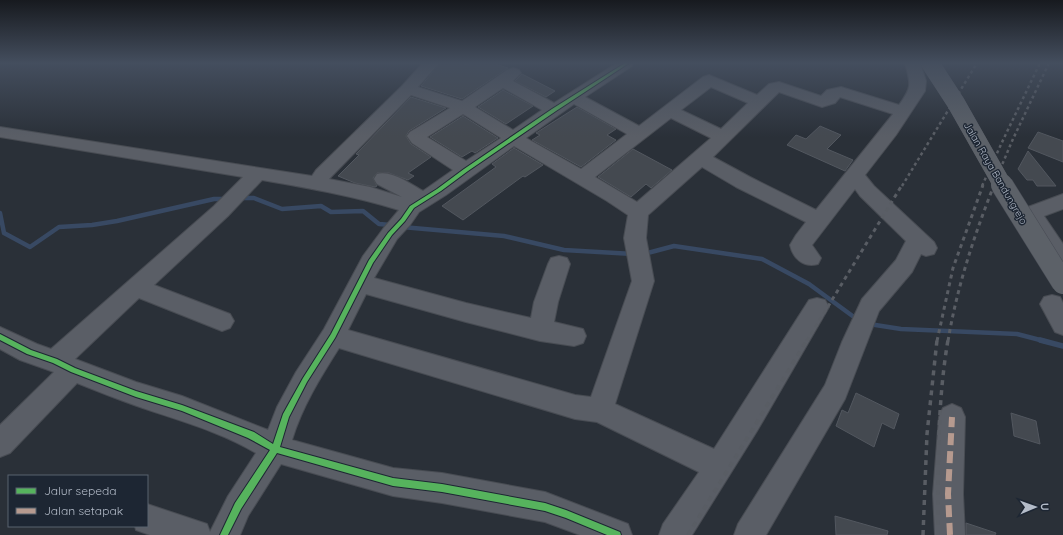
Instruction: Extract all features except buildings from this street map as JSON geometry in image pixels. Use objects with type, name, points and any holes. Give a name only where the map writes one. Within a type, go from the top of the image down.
[{"type":"main road","name":"Jalan Raya Bandungrejo","points":[[946,88],[1014,205],[1063,283]]},
{"type":"street","points":[[466,170],[418,139],[416,136],[493,88]]},
{"type":"street","points":[[523,88],[554,110]]},
{"type":"street","points":[[224,535],[238,506],[274,450],[286,416],[333,336],[371,262],[407,215],[466,170],[587,88]]},
{"type":"street","points":[[582,177],[699,88]]},
{"type":"street","points":[[727,88],[760,102]]},
{"type":"street","points":[[600,410],[643,281],[635,238],[638,212],[701,158],[774,88]]},
{"type":"street","points":[[780,88],[822,102],[829,100],[833,93],[841,92],[902,112]]},
{"type":"street","points":[[810,258],[802,251],[801,245],[890,131],[917,91],[917,88]]},
{"type":"street","points":[[317,183],[324,174],[408,89],[462,106],[638,212]]},
{"type":"street","points":[[573,97],[640,134]]},
{"type":"street","points":[[670,111],[722,137]]},
{"type":"street","points":[[0,132],[317,183],[370,194],[407,215]]},
{"type":"street","points":[[701,158],[743,182],[819,220]]},
{"type":"street","points":[[0,444],[64,365],[137,288],[221,211],[258,173]]},
{"type":"street","points":[[749,535],[836,392],[854,342],[866,316],[921,244],[867,190],[855,175]]},
{"type":"street","points":[[384,179],[407,215]]},
{"type":"street","points":[[1063,201],[1035,212],[1033,217],[1063,260]]},
{"type":"street","points":[[540,331],[546,302],[559,264]]},
{"type":"street","points":[[360,283],[455,310],[540,331],[574,336]]},
{"type":"street","points":[[137,288],[222,321]]},
{"type":"street","points":[[1063,309],[1052,304],[1063,325]]},
{"type":"street","points":[[674,535],[711,481],[718,466],[750,418],[817,307]]},
{"type":"street","points":[[333,336],[575,408],[600,410],[718,466]]},
{"type":"street","points":[[0,337],[28,352],[136,394],[182,408],[251,435],[274,450],[393,482],[442,488],[545,507],[617,535]]},
{"type":"street","points":[[950,535],[948,494],[952,417]]},
{"type":"street","points":[[148,519],[196,535]]},
{"type":"waterway","points":[[239,198],[254,198],[282,209],[321,206],[331,212],[363,211],[379,224],[391,225]]},
{"type":"waterway","points":[[0,213],[4,233],[30,247],[59,227],[92,225],[117,221],[214,199],[227,199]]},
{"type":"waterway","points":[[402,227],[504,236],[564,250],[633,254]]},
{"type":"waterway","points":[[644,254],[674,246],[762,259],[809,284],[858,320]]},
{"type":"waterway","points":[[869,324],[901,329],[1017,334],[1044,341]]},
{"type":"waterway","points":[[1040,340],[1063,346]]},
{"type":"railway","points":[[902,186],[962,88]]},
{"type":"railway","points":[[982,186],[1028,88]]},
{"type":"railway","points":[[993,186],[1037,88]]},
{"type":"railway","points":[[807,341],[902,185]]},
{"type":"railway","points":[[937,341],[953,268],[983,185]]},
{"type":"railway","points":[[948,341],[961,281],[994,185]]},
{"type":"railway","points":[[688,535],[807,340]]},
{"type":"railway","points":[[923,535],[927,434],[937,340]]},
{"type":"railway","points":[[938,535],[940,413],[944,364],[948,340]]},
{"type":"marked path","points":[[950,535],[948,494],[952,417]]},
{"type":"cycle path","points":[[224,535],[238,506],[275,449],[286,416],[305,380],[333,336],[371,262],[390,234],[403,220],[412,207],[588,88]]},
{"type":"cycle path","points":[[0,337],[29,352],[55,361],[73,370],[136,394],[182,408],[251,435],[275,449],[393,482],[442,488],[545,507],[617,535]]}]
